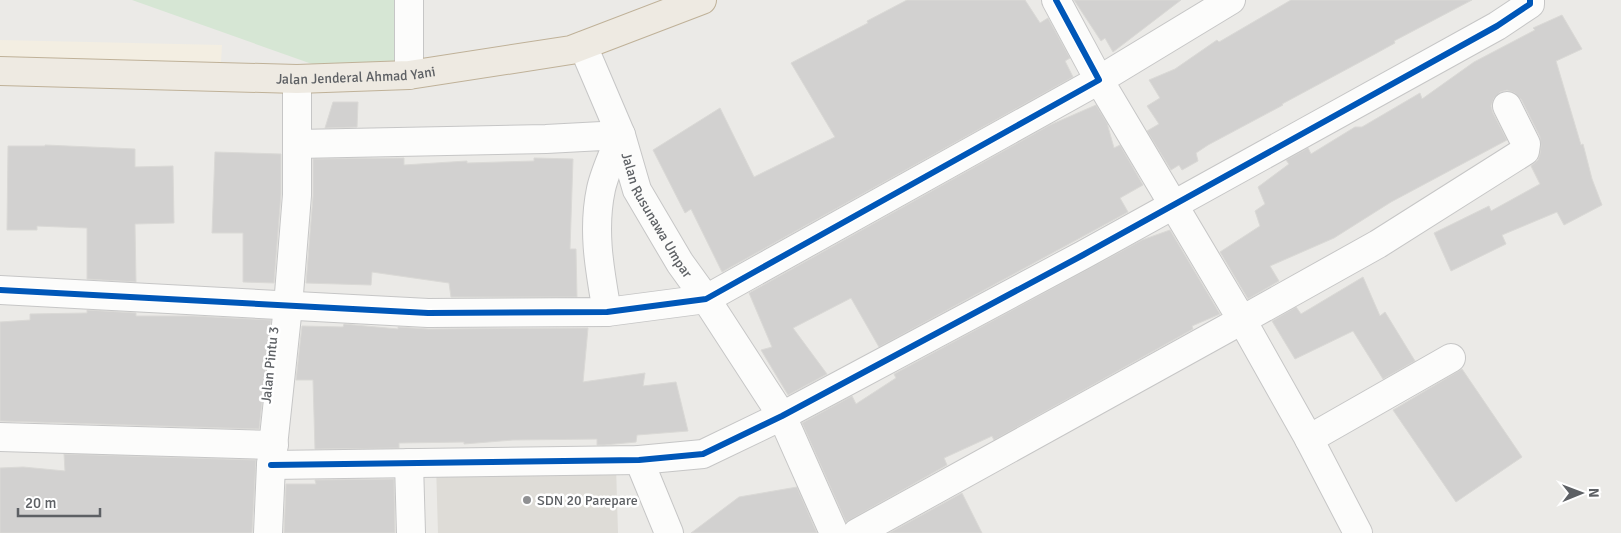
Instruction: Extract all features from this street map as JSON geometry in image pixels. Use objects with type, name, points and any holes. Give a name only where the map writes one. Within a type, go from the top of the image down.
[{"type":"highway","name":"Jalan Jenderal Ahmad Yani","points":[[0,71],[297,79],[409,75],[571,50],[702,0]]},
{"type":"street","points":[[409,0],[409,75]]},
{"type":"street","points":[[1056,0],[1100,80],[1242,320],[1309,439],[1358,533]]},
{"type":"street","points":[[0,290],[428,313],[607,312],[706,299],[1100,80],[1231,0]]},
{"type":"street","points":[[0,437],[409,463],[639,460],[703,454],[782,416],[1174,206],[1497,26],[1530,4],[1530,0]]},
{"type":"street","name":"Jalan Rusunawa Umpar","points":[[583,46],[621,135],[637,190],[680,263],[706,299],[782,416],[834,533]]},
{"type":"street","name":"Jalan Pintu 3","points":[[268,533],[273,455],[297,195],[297,79]]},
{"type":"street","points":[[857,533],[1378,244],[1525,151],[1526,144],[1507,106]]},
{"type":"street","points":[[297,144],[546,139],[621,135],[601,189],[596,230],[607,312]]},
{"type":"street","points":[[1309,439],[1451,358]]},
{"type":"street","points":[[639,460],[669,533]]},
{"type":"street","points":[[409,463],[411,533]]},
{"type":"shaded area","points":[[0,40],[222,45],[221,62],[0,58]]},
{"type":"shaded area","name":"SDN 20 Parepare","points":[[436,464],[616,466],[618,533],[438,533]]},
{"type":"green space","points":[[132,0],[404,0],[402,64],[312,64]]},
{"type":"building","points":[[907,0],[1025,0],[1040,23],[1048,18],[1070,58],[1065,61],[1073,77],[722,272],[691,209],[685,213],[653,150],[720,108],[754,177],[835,137],[791,63],[868,23],[867,21]]},
{"type":"building","points":[[1074,0],[1181,0],[1113,52],[1105,38],[1101,41]]},
{"type":"building","points":[[1291,0],[1472,0],[1394,41],[1395,43],[1208,145],[1196,153],[1198,161],[1182,170],[1179,165],[1171,170],[1147,131],[1159,124],[1147,106],[1160,98],[1149,80],[1175,69],[1217,40],[1219,42]]},
{"type":"building","points":[[1562,15],[1582,49],[1556,61],[1581,145],[1583,144],[1592,179],[1602,205],[1564,225],[1557,212],[1502,235],[1506,244],[1451,271],[1434,233],[1489,206],[1491,211],[1540,184],[1531,166],[1538,160],[1540,154],[1540,137],[1521,99],[1515,93],[1507,90],[1500,92],[1494,98],[1491,106],[1507,140],[1391,202],[1334,238],[1270,266],[1279,281],[1248,299],[1220,252],[1260,226],[1255,211],[1265,204],[1258,187],[1289,164],[1286,160],[1308,148],[1311,154],[1355,127],[1362,127],[1420,93],[1422,99],[1474,62],[1535,30],[1533,28]]},
{"type":"building","points":[[333,102],[358,102],[357,127],[325,128]]},
{"type":"building","points":[[1096,105],[1107,123],[1114,148],[1120,145],[1143,185],[1120,198],[1128,212],[879,347],[851,298],[793,328],[827,374],[788,395],[761,350],[772,347],[749,293],[1050,125]]},
{"type":"building","points":[[45,145],[135,149],[135,167],[173,166],[174,223],[135,224],[136,282],[87,279],[87,228],[37,226],[37,230],[7,230],[8,146]]},
{"type":"building","points":[[215,152],[281,154],[281,194],[274,283],[243,282],[243,233],[212,233]]},
{"type":"building","points":[[404,158],[404,165],[467,161],[467,163],[534,161],[534,158],[573,159],[570,249],[576,249],[577,297],[451,297],[449,283],[372,272],[371,285],[306,283],[313,196],[313,159]]},
{"type":"building","points":[[1170,230],[1220,314],[1192,326],[1193,329],[994,440],[992,436],[944,458],[947,465],[846,522],[802,423],[852,396],[856,404],[896,378],[894,374],[1142,240]]},
{"type":"building","points":[[1363,277],[1380,316],[1385,312],[1415,361],[1383,379],[1353,331],[1295,359],[1272,321],[1296,307],[1301,314]]},
{"type":"building","points":[[87,310],[136,313],[136,316],[193,316],[271,320],[259,429],[0,421],[0,322],[30,320],[30,314],[87,313]]},
{"type":"building","points":[[344,324],[398,329],[398,327],[428,329],[588,328],[583,382],[645,373],[643,386],[676,382],[688,431],[637,435],[636,442],[604,445],[597,445],[597,439],[513,440],[464,444],[464,442],[399,443],[399,448],[315,449],[313,380],[296,380],[302,326],[343,327]]},
{"type":"building","points":[[1462,369],[1522,457],[1456,502],[1393,410]]},
{"type":"building","points":[[64,454],[256,460],[252,533],[0,533],[0,468],[23,467],[65,471]]},
{"type":"building","points":[[394,479],[395,533],[284,533],[286,484],[316,484],[315,480]]},
{"type":"building","points":[[797,487],[817,533],[691,533],[739,497]]},
{"type":"building","points":[[962,493],[982,533],[889,533]]},
{"type":"cycle path","points":[[0,290],[428,313],[607,312],[706,299],[1099,80],[1056,0]]},
{"type":"cycle path","points":[[271,465],[639,460],[703,454],[782,416],[1083,255],[1497,26],[1530,4],[1530,0]]},
{"type":"place","name":"SDN 20 Parepare","points":[[527,500]]}]
